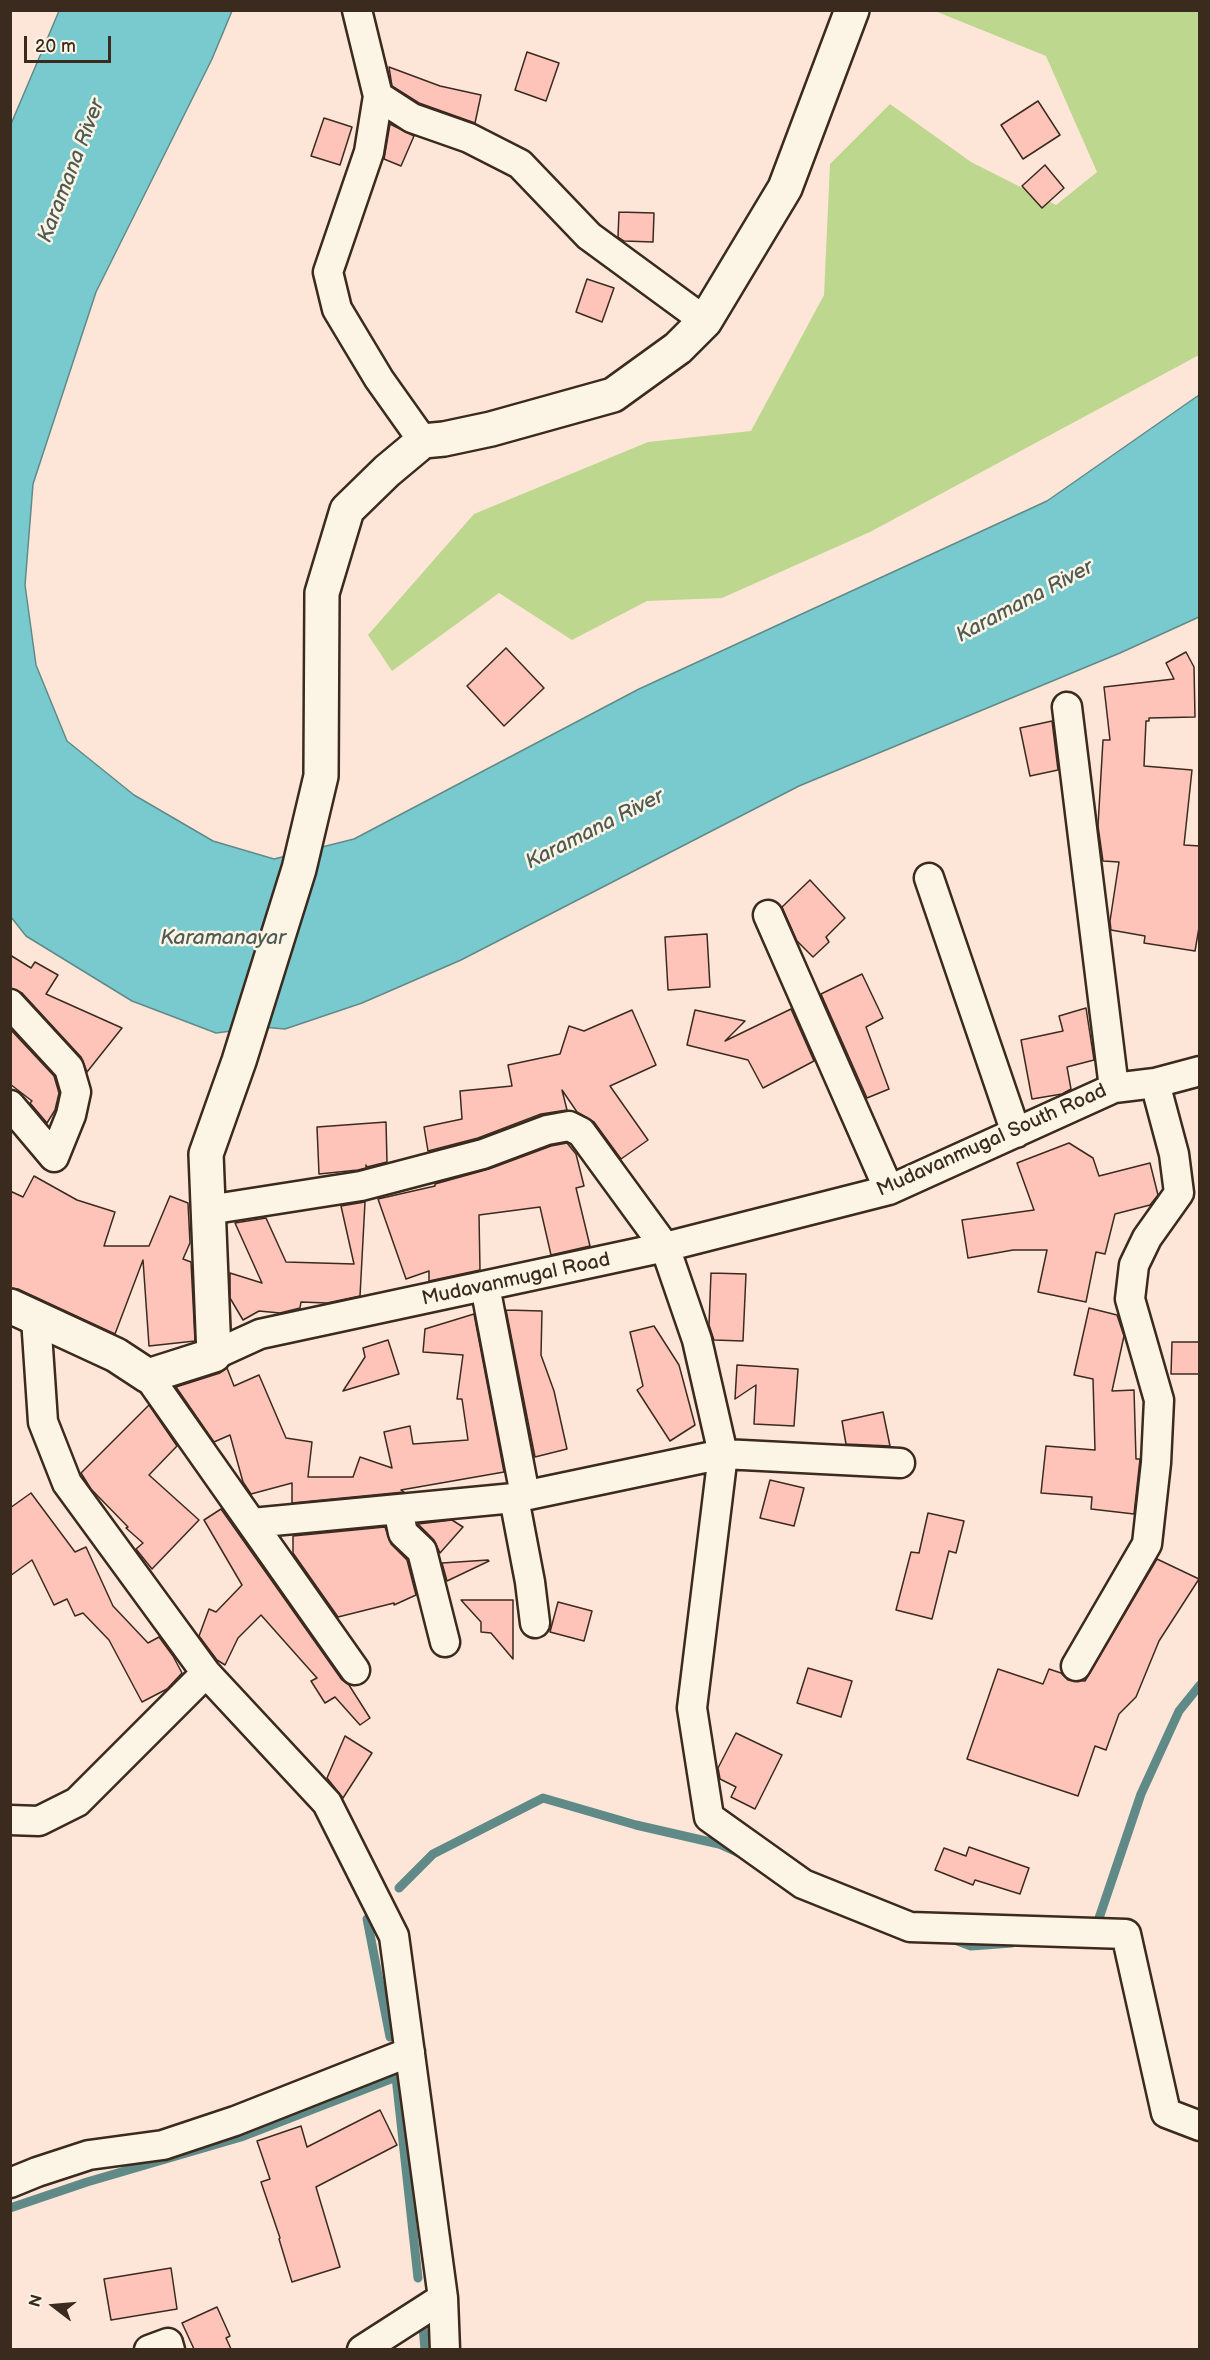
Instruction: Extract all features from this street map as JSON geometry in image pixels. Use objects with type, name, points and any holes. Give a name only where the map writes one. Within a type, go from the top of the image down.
[{"type":"street","points":[[357,10],[378,96],[369,152],[328,272],[337,309],[379,379],[423,441]]},
{"type":"street","points":[[148,1376],[214,1355],[206,1154],[240,1056],[299,869],[321,776],[322,593],[347,510],[387,471],[423,441],[491,429],[613,395],[678,348],[705,321],[784,188],[852,10]]},
{"type":"street","points":[[378,96],[412,118],[469,138],[520,164],[589,236],[705,321]]},
{"type":"street","points":[[1067,707],[1114,1088]]},
{"type":"street","points":[[929,878],[1016,1133]]},
{"type":"street","points":[[768,915],[889,1191]]},
{"type":"street","points":[[10,1004],[69,1068],[76,1092],[71,1115],[54,1157],[10,1105]]},
{"type":"street","name":"Mudavanmugal South Road","points":[[820,1206],[889,1191],[1114,1088],[1155,1083],[1200,1071]]},
{"type":"street","points":[[1076,1666],[1147,1544],[1156,1463],[1159,1400],[1130,1299],[1134,1265],[1147,1238],[1179,1193],[1174,1154],[1155,1083]]},
{"type":"street","points":[[208,1210],[361,1186],[483,1154],[520,1139],[569,1126],[582,1132],[665,1247],[697,1340],[723,1454],[692,1708],[709,1817],[803,1884],[910,1927],[1126,1934],[1166,2113],[1200,2126]]},
{"type":"street","name":"Mudavanmugal Road","points":[[214,1355],[260,1334],[665,1247],[820,1206]]},
{"type":"street","points":[[485,1286],[519,1497],[535,1623]]},
{"type":"street","points":[[23,1312],[116,1355],[148,1376],[356,1670]]},
{"type":"street","points":[[23,1312],[43,1422],[67,1483],[207,1673],[327,1803],[394,1936],[443,2298],[445,2349]]},
{"type":"street","points":[[252,1523],[519,1497],[723,1454],[900,1463]]},
{"type":"street","points":[[398,1509],[403,1533],[422,1551],[445,1642]]},
{"type":"street","points":[[10,1820],[39,1821],[77,1802],[207,1673]]},
{"type":"street","points":[[10,2183],[89,2156],[164,2145],[235,2121],[410,2052]]},
{"type":"street","points":[[362,2349],[443,2298]]},
{"type":"street","points":[[149,2349],[168,2343],[170,2349]]},
{"type":"green space","points":[[935,11],[1199,11],[1199,355],[870,532],[722,598],[647,601],[572,640],[499,593],[392,671],[368,635],[474,514],[648,442],[751,431],[824,295],[830,164],[890,104],[971,162],[1056,205],[1097,172],[1046,56]]},
{"type":"water","name":"Karamanayar","points":[[59,11],[232,11],[212,59],[96,292],[33,484],[25,585],[36,665],[67,741],[134,795],[213,841],[274,859],[354,839],[639,689],[1047,501],[1199,395],[1199,617],[1120,653],[799,786],[461,960],[362,1003],[285,1029],[262,1027],[216,1033],[132,1001],[26,936],[11,917],[11,124]]},
{"type":"building","points":[[527,52],[559,63],[546,101],[515,90]]},
{"type":"building","points":[[389,67],[440,86],[481,95],[475,123],[419,103],[392,86]]},
{"type":"building","points":[[1038,101],[1060,135],[1023,159],[1001,125]]},
{"type":"building","points":[[324,118],[352,127],[340,165],[311,156]]},
{"type":"building","points":[[390,124],[414,136],[401,166],[384,159]]},
{"type":"building","points":[[1045,165],[1064,188],[1042,208],[1022,186]]},
{"type":"building","points":[[619,212],[654,213],[653,242],[624,241],[618,237]]},
{"type":"building","points":[[587,279],[614,288],[602,322],[576,312]]},
{"type":"building","points":[[506,648],[544,688],[504,726],[467,686]]},
{"type":"building","points":[[1186,652],[1194,667],[1195,717],[1149,718],[1149,721],[1146,721],[1144,766],[1192,770],[1184,845],[1200,846],[1200,922],[1195,951],[1144,943],[1145,936],[1111,930],[1110,921],[1119,862],[1103,861],[1098,826],[1103,740],[1110,740],[1104,687],[1174,679],[1166,663]]},
{"type":"building","points":[[1052,721],[1058,770],[1030,776],[1020,728]]},
{"type":"building","points":[[810,880],[845,918],[826,937],[829,942],[813,957],[797,941],[782,907]]},
{"type":"building","points":[[707,934],[710,987],[668,990],[665,937]]},
{"type":"building","points":[[10,955],[31,968],[35,962],[58,975],[46,994],[122,1028],[87,1072],[81,1057],[22,993],[10,988]]},
{"type":"building","points":[[862,974],[883,1018],[866,1027],[889,1089],[867,1098],[821,994]]},
{"type":"building","points":[[1086,1008],[1094,1060],[1067,1067],[1071,1089],[1062,1094],[1032,1099],[1021,1040],[1063,1031],[1059,1016]]},
{"type":"building","points":[[791,1009],[814,1061],[763,1088],[748,1060],[687,1045],[695,1010],[745,1021],[725,1041]]},
{"type":"building","points":[[632,1010],[656,1065],[610,1086],[648,1140],[621,1159],[594,1122],[577,1112],[562,1090],[567,1110],[541,1114],[478,1138],[428,1151],[424,1127],[462,1119],[460,1091],[512,1086],[508,1065],[560,1054],[569,1026],[584,1031]]},
{"type":"building","points":[[10,1029],[54,1076],[59,1093],[55,1110],[47,1123],[30,1103],[32,1101],[10,1084]]},
{"type":"building","points":[[386,1122],[387,1162],[367,1167],[366,1165],[366,1168],[358,1170],[319,1174],[317,1127]]},
{"type":"building","points":[[567,1143],[576,1154],[584,1186],[576,1188],[590,1246],[551,1255],[540,1207],[479,1215],[480,1270],[429,1281],[429,1271],[406,1279],[378,1199],[435,1186],[435,1184],[489,1169],[551,1146]]},
{"type":"building","points":[[1069,1143],[1093,1158],[1099,1176],[1150,1163],[1158,1195],[1150,1205],[1115,1214],[1105,1254],[1096,1252],[1086,1302],[1038,1292],[1047,1250],[1013,1250],[968,1258],[962,1220],[1034,1210],[1017,1163]]},
{"type":"building","points":[[34,1176],[77,1200],[115,1212],[104,1246],[149,1246],[170,1196],[188,1203],[190,1243],[183,1259],[191,1262],[195,1341],[149,1346],[143,1260],[115,1334],[18,1289],[10,1288],[10,1191],[23,1197]]},
{"type":"building","points":[[365,1202],[360,1296],[327,1303],[301,1302],[300,1308],[280,1313],[259,1311],[243,1320],[230,1298],[230,1273],[262,1283],[235,1223],[266,1218],[286,1262],[354,1264],[341,1206]]},
{"type":"building","points":[[711,1273],[746,1274],[743,1341],[714,1340],[709,1325]]},
{"type":"building","points":[[1089,1308],[1117,1315],[1124,1336],[1112,1391],[1134,1390],[1136,1459],[1140,1459],[1134,1514],[1091,1509],[1092,1497],[1041,1493],[1046,1446],[1095,1450],[1093,1379],[1074,1375]]},
{"type":"building","points":[[506,1310],[542,1311],[541,1355],[554,1391],[567,1449],[535,1457]]},
{"type":"building","points":[[474,1314],[504,1472],[401,1490],[404,1492],[292,1503],[292,1483],[251,1494],[243,1482],[230,1435],[214,1442],[176,1387],[220,1373],[227,1368],[234,1386],[259,1375],[286,1438],[312,1442],[308,1477],[353,1477],[360,1457],[392,1468],[384,1432],[410,1426],[413,1444],[468,1440],[462,1399],[457,1399],[463,1355],[423,1352],[425,1329]]},
{"type":"building","points":[[654,1326],[679,1365],[695,1425],[670,1441],[637,1390],[643,1386],[630,1332]]},
{"type":"building","points":[[388,1340],[399,1374],[343,1391],[365,1357],[363,1348]]},
{"type":"building","points":[[1172,1342],[1200,1342],[1200,1374],[1171,1374]]},
{"type":"building","points":[[737,1365],[798,1369],[794,1426],[754,1424],[756,1385],[735,1399]]},
{"type":"building","points":[[149,1405],[177,1446],[149,1475],[199,1520],[152,1569],[136,1549],[143,1543],[126,1528],[128,1527],[91,1489],[81,1473]]},
{"type":"building","points":[[883,1412],[890,1446],[846,1444],[842,1421]]},
{"type":"building","points":[[770,1480],[804,1488],[794,1526],[760,1518]]},
{"type":"building","points":[[31,1493],[75,1552],[86,1547],[113,1606],[148,1643],[159,1637],[173,1656],[182,1673],[167,1689],[142,1702],[109,1640],[83,1613],[75,1616],[67,1599],[54,1605],[32,1560],[10,1576],[10,1508]]},
{"type":"building","points":[[221,1509],[342,1680],[349,1685],[370,1718],[360,1725],[335,1697],[325,1703],[311,1681],[317,1678],[261,1615],[238,1638],[225,1665],[217,1660],[199,1636],[209,1609],[216,1612],[242,1585],[204,1520]]},
{"type":"building","points":[[928,1513],[964,1521],[956,1553],[949,1551],[932,1619],[896,1610],[911,1552],[919,1553]]},
{"type":"building","points":[[452,1520],[463,1527],[440,1553],[434,1540],[418,1524]]},
{"type":"building","points":[[385,1527],[391,1544],[407,1560],[416,1595],[394,1605],[394,1603],[338,1617],[293,1553],[293,1536]]},
{"type":"building","points":[[1157,1559],[1199,1579],[1159,1641],[1136,1697],[1119,1714],[1106,1750],[1095,1746],[1078,1796],[967,1759],[998,1669],[1043,1684],[1049,1669],[1061,1673],[1068,1680],[1085,1681]]},
{"type":"building","points":[[488,1560],[447,1581],[442,1563]]},
{"type":"building","points":[[461,1600],[513,1600],[513,1659],[491,1633],[481,1632],[481,1622]]},
{"type":"building","points":[[558,1602],[592,1611],[584,1641],[550,1632]]},
{"type":"building","points":[[808,1668],[852,1681],[841,1717],[797,1703]]},
{"type":"building","points":[[736,1733],[782,1755],[755,1809],[731,1797],[736,1787],[720,1779],[718,1768]]},
{"type":"building","points":[[345,1736],[372,1753],[343,1798],[327,1778]]},
{"type":"building","points":[[969,1847],[1029,1868],[1020,1894],[975,1880],[973,1885],[935,1870],[944,1848],[966,1856]]},
{"type":"building","points":[[380,2110],[397,2145],[316,2187],[340,2267],[292,2282],[261,2182],[270,2179],[257,2141],[301,2126],[307,2147]]},
{"type":"building","points":[[171,2268],[177,2309],[111,2320],[104,2279]]},
{"type":"building","points":[[217,2307],[230,2336],[226,2338],[231,2349],[194,2349],[182,2323]]},
{"type":"waterway","points":[[1095,1930],[1141,1794],[1179,1711],[1200,1685]]},
{"type":"waterway","points":[[399,1888],[433,1854],[543,1798],[636,1825],[719,1844],[739,1853]]},
{"type":"waterway","points":[[367,1919],[390,2037]]},
{"type":"waterway","points":[[952,1939],[971,1946],[1012,1943]]},
{"type":"waterway","points":[[10,2208],[87,2182],[241,2137],[396,2077],[418,2278]]},
{"type":"waterway","points":[[423,2326],[425,2350]]},
{"type":"water label","name":"Karamana River","points":[[72,171]]},
{"type":"water label","name":"Karamana River","points":[[1025,602]]},
{"type":"water label","name":"Karamana River","points":[[595,830]]}]
